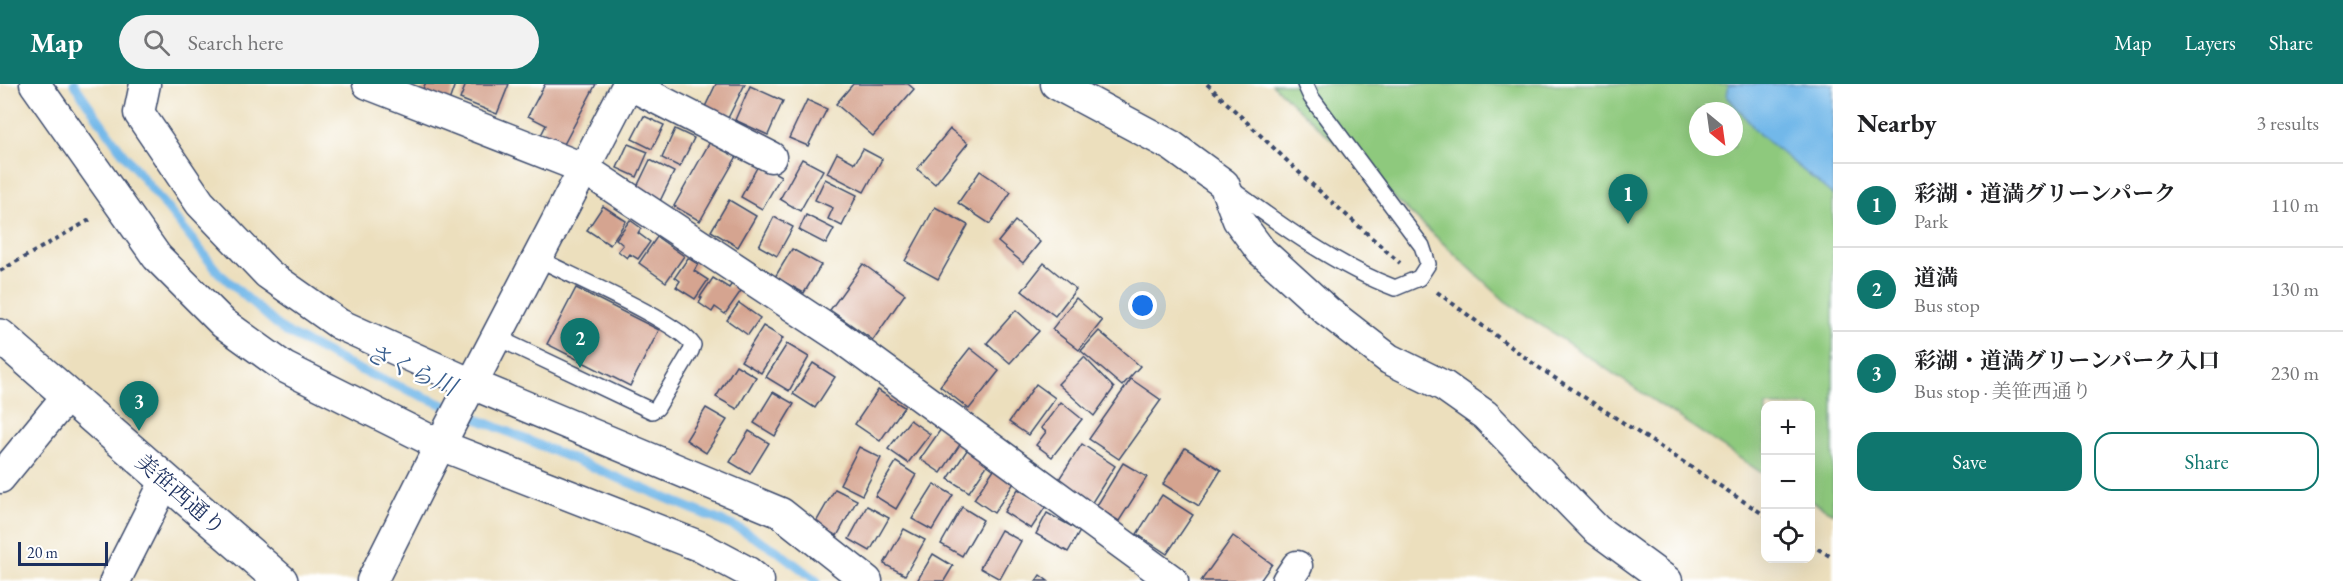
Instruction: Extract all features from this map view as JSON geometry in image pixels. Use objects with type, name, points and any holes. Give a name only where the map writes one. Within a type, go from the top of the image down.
[{"type":"street","points":[[35,84],[156,257],[223,323],[284,368],[699,546],[748,572],[759,581]]},
{"type":"street","points":[[145,84],[139,113],[200,203],[268,274],[339,324],[470,387],[781,513],[867,581]]},
{"type":"street","points":[[368,84],[583,168],[838,336],[1173,581]]},
{"type":"street","points":[[372,581],[496,336],[628,84],[771,158]]},
{"type":"street","points":[[1056,84],[1172,146],[1224,184],[1238,220],[1261,251],[1327,311],[1389,359],[1444,386],[1485,415],[1596,529],[1667,581]]},
{"type":"street","name":"美笹西通り","points":[[0,336],[280,581]]},
{"type":"street","points":[[0,478],[68,395]]},
{"type":"street","points":[[115,581],[166,480]]},
{"type":"lane","points":[[1224,184],[1266,214],[1366,277],[1395,288],[1419,278],[1428,264],[1422,246],[1311,98],[1305,84]]},
{"type":"lane","points":[[496,336],[652,411],[657,408],[691,351],[693,345],[690,340],[664,322],[537,258]]},
{"type":"path","points":[[1207,84],[1305,178],[1419,278],[1556,380],[1761,513]]},
{"type":"path","points":[[0,271],[117,204]]},
{"type":"path","points":[[1815,547],[1833,558]]},
{"type":"green space","points":[[1272,84],[1833,84],[1833,513],[1815,503],[1815,401],[1761,401],[1761,472],[1505,301]]},
{"type":"water","points":[[1729,84],[1833,84],[1833,195],[1760,135],[1743,115],[1743,102],[1732,102],[1727,96]]},
{"type":"building","points":[[425,84],[455,84],[448,104],[421,94]]},
{"type":"building","points":[[466,84],[509,84],[497,114],[460,99]]},
{"type":"building","points":[[545,84],[596,84],[562,148],[540,137],[546,125],[528,116]]},
{"type":"building","points":[[716,84],[745,84],[727,120],[704,109]]},
{"type":"building","points":[[853,84],[908,84],[914,89],[873,136],[836,104]]},
{"type":"building","points":[[750,86],[783,101],[768,135],[735,120]]},
{"type":"building","points":[[807,100],[827,109],[808,146],[789,138]]},
{"type":"building","points":[[644,116],[664,125],[652,149],[632,139]]},
{"type":"building","points":[[675,129],[694,138],[680,167],[662,158]]},
{"type":"building","points":[[950,129],[968,143],[935,184],[917,169]]},
{"type":"building","points":[[711,140],[737,156],[700,221],[674,206]]},
{"type":"building","points":[[628,144],[648,152],[637,177],[617,168]]},
{"type":"building","points":[[863,149],[882,159],[864,192],[827,173],[837,153],[855,163]]},
{"type":"building","points":[[802,159],[823,170],[800,211],[780,199]]},
{"type":"building","points":[[650,160],[674,172],[660,201],[636,189]]},
{"type":"building","points":[[759,164],[781,176],[762,209],[741,197]]},
{"type":"building","points":[[980,171],[1011,192],[990,224],[958,203]]},
{"type":"building","points":[[825,179],[857,195],[842,226],[828,219],[833,208],[815,200]]},
{"type":"building","points":[[729,200],[756,216],[738,247],[711,231]]},
{"type":"building","points":[[603,206],[626,221],[610,245],[587,230]]},
{"type":"building","points":[[935,207],[968,225],[938,279],[905,261]]},
{"type":"building","points":[[806,215],[834,229],[826,244],[799,230]]},
{"type":"building","points":[[774,217],[793,227],[777,256],[759,246]]},
{"type":"building","points":[[630,220],[641,228],[638,233],[650,242],[638,259],[630,254],[627,258],[618,251],[623,245],[616,239]]},
{"type":"building","points":[[1015,221],[1040,242],[1023,263],[998,242]]},
{"type":"building","points":[[657,237],[684,256],[666,282],[639,263]]},
{"type":"building","points":[[792,249],[821,265],[804,293],[775,277]]},
{"type":"building","points":[[688,258],[698,264],[694,271],[708,280],[695,299],[676,287],[680,281],[675,277]]},
{"type":"building","points":[[1044,263],[1076,289],[1055,316],[1022,291]]},
{"type":"building","points":[[863,264],[905,294],[873,340],[830,310]]},
{"type":"building","points":[[713,278],[729,288],[733,282],[743,288],[725,314],[715,307],[712,312],[699,303],[702,298],[700,297]]},
{"type":"building","points":[[576,288],[659,330],[630,386],[547,344]]},
{"type":"building","points":[[1076,298],[1102,321],[1079,350],[1052,329]]},
{"type":"building","points":[[739,303],[760,318],[748,335],[727,320]]},
{"type":"building","points":[[1016,310],[1039,331],[1010,363],[987,343]]},
{"type":"building","points":[[763,326],[783,338],[761,373],[741,361]]},
{"type":"building","points":[[1099,331],[1140,366],[1122,386],[1081,351]]},
{"type":"building","points":[[787,344],[809,357],[789,391],[766,377]]},
{"type":"building","points":[[970,348],[999,371],[969,409],[940,386]]},
{"type":"building","points":[[1084,357],[1114,388],[1094,416],[1058,384]]},
{"type":"building","points":[[813,363],[835,377],[815,408],[793,394]]},
{"type":"building","points":[[736,365],[756,377],[737,409],[716,397]]},
{"type":"building","points":[[1131,379],[1161,400],[1119,459],[1089,439]]},
{"type":"building","points":[[1036,384],[1055,398],[1028,435],[1009,422]]},
{"type":"building","points":[[878,390],[904,407],[880,441],[855,424]]},
{"type":"building","points":[[773,392],[794,404],[775,436],[754,423]]},
{"type":"building","points":[[1061,402],[1082,419],[1052,457],[1036,445],[1046,432],[1041,428]]},
{"type":"building","points":[[706,408],[727,420],[706,453],[686,440]]},
{"type":"building","points":[[910,420],[930,434],[908,463],[888,449]]},
{"type":"building","points":[[941,429],[961,443],[941,473],[920,459]]},
{"type":"building","points":[[749,431],[769,443],[750,474],[730,462]]},
{"type":"building","points":[[1082,444],[1115,466],[1091,504],[1057,482]]},
{"type":"building","points":[[859,447],[881,458],[862,495],[840,484]]},
{"type":"building","points":[[1185,448],[1221,470],[1199,506],[1163,484]]},
{"type":"building","points":[[967,450],[988,464],[969,492],[948,479]]},
{"type":"building","points":[[896,462],[916,475],[896,509],[875,496]]},
{"type":"building","points":[[1123,463],[1147,477],[1119,521],[1096,507]]},
{"type":"building","points":[[994,469],[1014,483],[994,513],[974,499]]},
{"type":"building","points":[[934,484],[953,495],[932,530],[912,519]]},
{"type":"building","points":[[835,489],[857,500],[837,536],[815,524]]},
{"type":"building","points":[[1018,489],[1046,506],[1031,529],[1004,512]]},
{"type":"building","points":[[1162,495],[1193,515],[1167,554],[1137,534]]},
{"type":"building","points":[[867,506],[889,518],[870,551],[849,539]]},
{"type":"building","points":[[962,507],[983,520],[962,556],[941,544]]},
{"type":"building","points":[[1047,513],[1080,531],[1068,552],[1036,534]]},
{"type":"building","points":[[904,529],[925,540],[905,575],[884,564]]},
{"type":"building","points":[[1001,530],[1021,541],[1000,579],[980,568]]},
{"type":"building","points":[[1233,536],[1272,564],[1260,581],[1201,581]]},
{"type":"building","points":[[933,554],[953,566],[944,581],[917,581]]},
{"type":"building","points":[[1040,575],[1048,581],[1036,581]]},
{"type":"waterway","name":"さくら川","points":[[74,84],[119,148],[218,272],[284,331],[360,370],[740,529],[776,550],[817,581]]},
{"type":"place","name":"彩湖・道満グリーンパーク","points":[[1628,224]]},
{"type":"place","name":"道満","points":[[580,368]]},
{"type":"place","name":"彩湖・道満グリーンパーク入口","points":[[139,431]]}]
